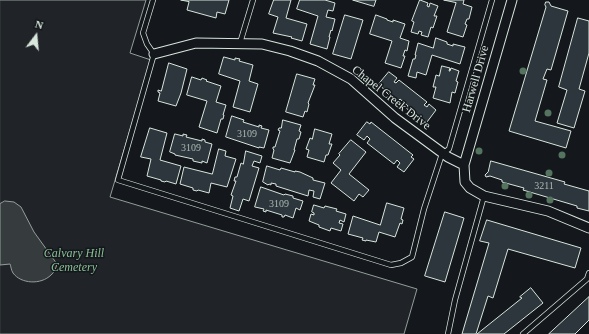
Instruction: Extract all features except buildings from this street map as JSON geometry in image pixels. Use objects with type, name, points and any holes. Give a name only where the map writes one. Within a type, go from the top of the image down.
[{"type":"street","name":"Harwell Drive","points":[[464,165],[512,0]]},
{"type":"street","name":"Chapel Creek Drive","points":[[154,54],[196,43],[240,43],[262,44],[290,51],[318,61],[351,79],[395,118],[442,154],[464,165]]},
{"type":"street","points":[[464,165],[465,182],[470,188],[484,196],[548,211],[589,228]]},
{"type":"lane","points":[[153,0],[143,33],[147,44],[154,54],[118,180],[391,265],[401,264],[412,257],[424,209],[442,154],[449,149],[492,0]]},
{"type":"lane","points":[[240,43],[253,0]]},
{"type":"lane","points":[[448,334],[455,300],[484,196]]},
{"type":"lane","points":[[522,334],[587,278],[589,273]]},
{"type":"green space","name":"Calvary Hill Cemetery","points":[[0,0],[146,0],[130,53],[151,60],[110,197],[417,289],[404,334],[0,334]]},
{"type":"shaded area","points":[[5,201],[14,202],[21,207],[34,232],[57,264],[53,273],[47,278],[37,282],[26,281],[17,277],[13,273],[10,264],[0,265],[0,204]]}]
